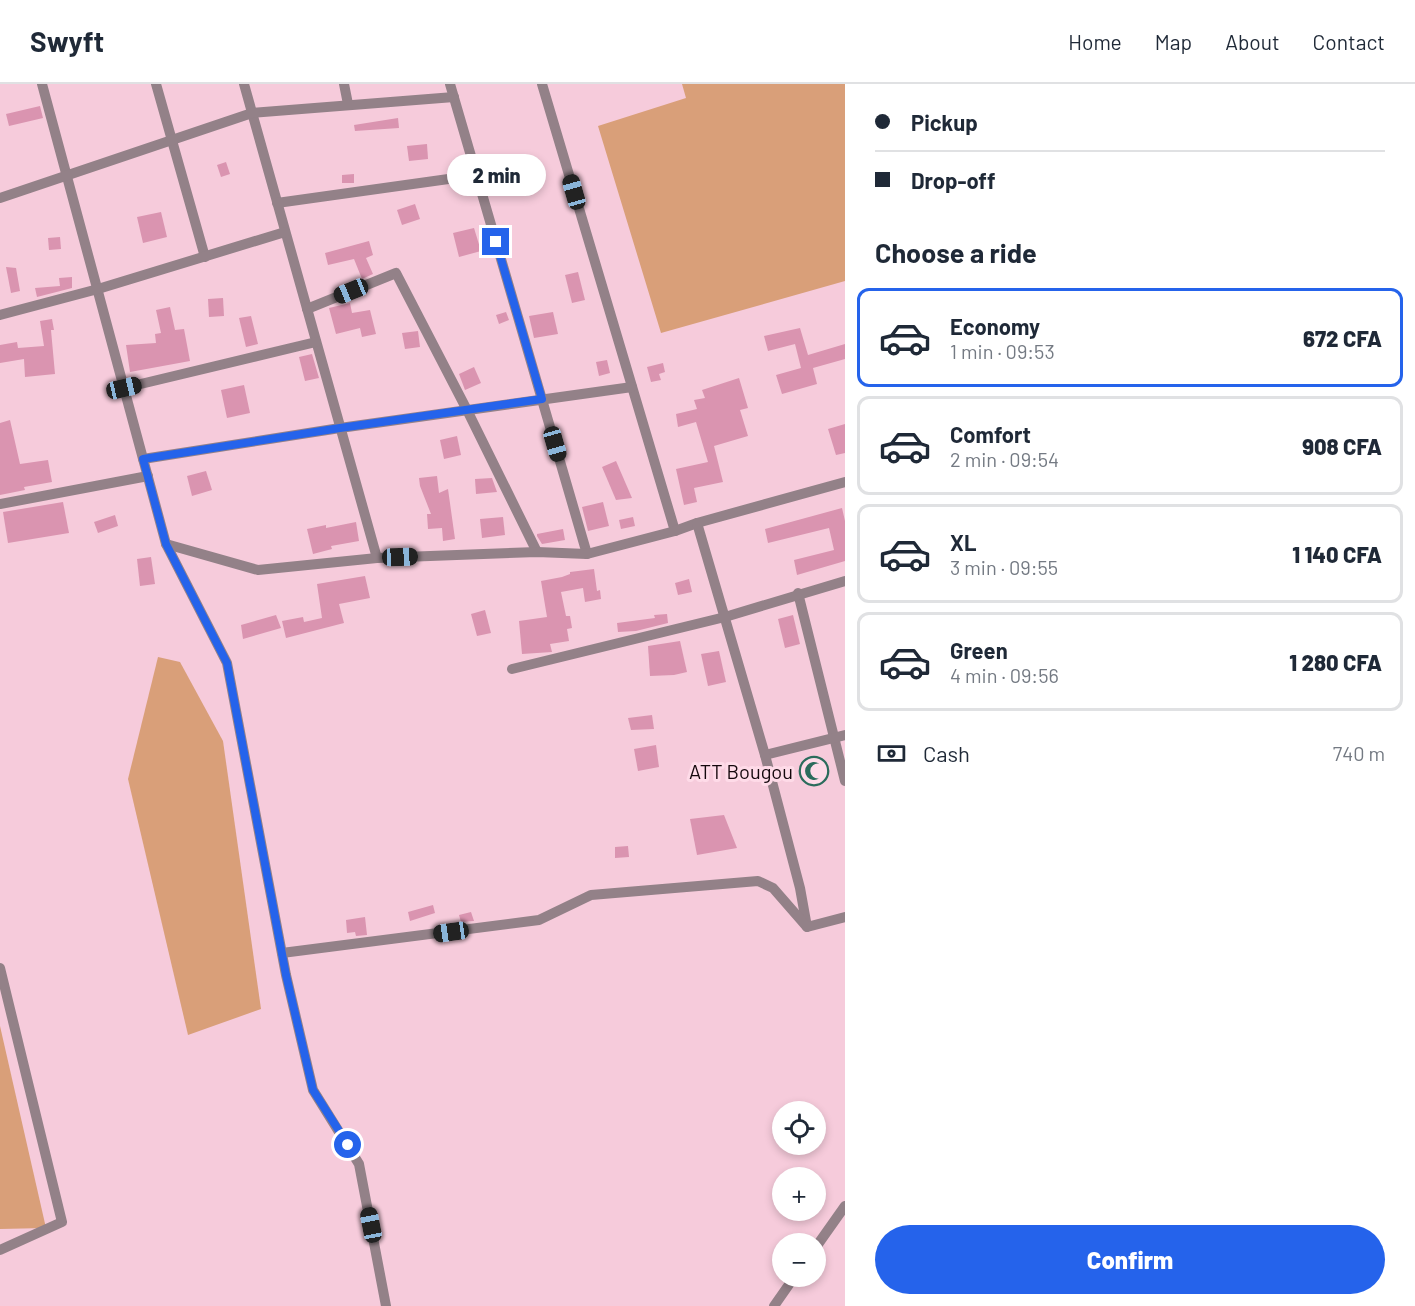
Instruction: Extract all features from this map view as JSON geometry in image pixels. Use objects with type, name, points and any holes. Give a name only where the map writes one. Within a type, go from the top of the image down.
[{"type":"street","points":[[42,84],[166,544],[227,663],[282,953],[313,1090],[359,1164],[386,1306]]},
{"type":"street","points":[[156,84],[205,256]]},
{"type":"street","points":[[244,84],[377,558]]},
{"type":"street","points":[[344,84],[348,104]]},
{"type":"street","points":[[450,84],[587,554]]},
{"type":"street","points":[[542,84],[675,531]]},
{"type":"street","points":[[0,198],[68,177],[252,113],[454,97]]},
{"type":"street","points":[[277,203],[477,175]]},
{"type":"street","points":[[0,315],[98,289],[285,232]]},
{"type":"street","points":[[307,309],[396,273],[537,552]]},
{"type":"street","points":[[124,388],[316,342]]},
{"type":"street","points":[[143,459],[340,428],[632,387]]},
{"type":"street","points":[[0,504],[148,476]]},
{"type":"street","points":[[166,544],[258,570],[377,558],[537,552],[587,554],[845,482]]},
{"type":"street","points":[[697,523],[765,755],[800,888],[807,927]]},
{"type":"street","points":[[512,669],[725,617],[798,593],[845,581]]},
{"type":"street","points":[[798,593],[839,737],[845,781]]},
{"type":"street","points":[[765,755],[839,737]]},
{"type":"street","points":[[282,953],[539,920],[591,895],[758,881],[773,888],[807,927]]},
{"type":"street","points":[[807,927],[845,917]]},
{"type":"street","points":[[0,968],[62,1222],[0,1250]]},
{"type":"street","points":[[826,1233],[845,1206]]},
{"type":"street","points":[[774,1306],[787,1287]]},
{"type":"shaded area","points":[[682,84],[845,84],[845,281],[661,333],[598,126],[686,98]]},
{"type":"shaded area","points":[[158,657],[180,662],[223,741],[261,1009],[188,1035],[128,779]]},
{"type":"shaded area","points":[[0,1026],[46,1228],[0,1229]]},
{"type":"building","points":[[40,106],[43,118],[9,126],[6,114]]},
{"type":"building","points":[[398,118],[399,128],[355,131],[354,125]]},
{"type":"building","points":[[427,144],[428,159],[409,161],[407,146]]},
{"type":"building","points":[[226,162],[230,174],[221,177],[217,165]]},
{"type":"building","points":[[354,174],[354,183],[342,183],[342,175]]},
{"type":"building","points":[[415,204],[420,219],[402,225],[397,210]]},
{"type":"building","points":[[161,212],[167,237],[143,243],[137,217]]},
{"type":"building","points":[[474,228],[481,251],[459,257],[453,233]]},
{"type":"building","points":[[60,237],[61,249],[49,250],[48,238]]},
{"type":"building","points":[[369,241],[373,255],[366,258],[373,274],[362,279],[354,259],[328,265],[325,253]]},
{"type":"building","points":[[6,267],[16,268],[20,291],[11,293]]},
{"type":"building","points":[[578,272],[585,300],[572,303],[565,275]]},
{"type":"building","points":[[72,277],[72,288],[37,297],[35,288],[60,286],[59,278]]},
{"type":"building","points":[[223,298],[224,316],[209,317],[208,299]]},
{"type":"building","points":[[350,303],[352,313],[370,310],[376,334],[362,337],[360,328],[336,334],[329,308]]},
{"type":"building","points":[[170,307],[175,330],[184,329],[190,361],[130,372],[126,345],[156,343],[155,334],[161,333],[156,310]]},
{"type":"building","points":[[506,312],[509,320],[499,324],[496,315]]},
{"type":"building","points":[[553,312],[558,334],[534,338],[529,316]]},
{"type":"building","points":[[251,316],[258,344],[246,347],[239,318]]},
{"type":"building","points":[[52,319],[55,374],[25,377],[24,359],[0,363],[0,345],[17,342],[18,348],[44,346],[40,321]]},
{"type":"building","points":[[800,328],[808,355],[845,344],[845,359],[813,368],[817,384],[782,394],[776,375],[801,368],[795,344],[768,351],[764,336]]},
{"type":"building","points":[[418,331],[420,347],[405,349],[402,333]]},
{"type":"building","points":[[312,354],[319,378],[305,381],[299,357]]},
{"type":"building","points":[[607,360],[610,373],[599,376],[596,362]]},
{"type":"building","points":[[663,363],[665,372],[659,374],[661,380],[651,382],[647,367]]},
{"type":"building","points":[[474,367],[481,383],[465,390],[459,374]]},
{"type":"building","points":[[739,378],[748,408],[740,410],[748,436],[714,446],[723,482],[694,488],[697,502],[684,505],[676,469],[708,462],[696,422],[678,427],[676,414],[697,409],[694,400],[705,398],[702,390]]},
{"type":"building","points":[[244,385],[250,413],[227,418],[221,390]]},
{"type":"building","points":[[10,420],[20,464],[48,460],[52,482],[24,487],[25,490],[0,495],[0,423]]},
{"type":"building","points":[[845,424],[845,453],[836,455],[828,429]]},
{"type":"building","points":[[457,436],[461,455],[444,459],[440,440]]},
{"type":"building","points":[[616,461],[632,498],[616,500],[602,467]]},
{"type":"building","points":[[206,471],[212,490],[192,496],[187,476]]},
{"type":"building","points":[[437,476],[439,493],[448,489],[455,539],[443,541],[442,528],[428,529],[427,514],[431,514],[419,478]]},
{"type":"building","points":[[492,478],[497,492],[476,494],[475,479]]},
{"type":"building","points":[[63,502],[69,533],[8,543],[3,512]]},
{"type":"building","points":[[603,502],[609,526],[588,531],[582,507]]},
{"type":"building","points":[[842,508],[845,521],[845,561],[797,575],[794,560],[834,550],[829,528],[768,543],[765,529]]},
{"type":"building","points":[[115,515],[118,526],[98,533],[94,522]]},
{"type":"building","points":[[503,517],[505,535],[482,538],[480,519]]},
{"type":"building","points":[[633,517],[635,526],[621,529],[619,520]]},
{"type":"building","points":[[356,522],[359,541],[331,546],[332,549],[313,554],[307,529]]},
{"type":"building","points":[[563,529],[565,540],[542,544],[537,536],[537,534]]},
{"type":"building","points":[[151,557],[155,584],[140,586],[137,559]]},
{"type":"building","points":[[594,569],[597,591],[600,590],[601,599],[585,602],[583,588],[561,592],[566,616],[570,616],[572,628],[567,629],[569,641],[550,644],[552,652],[522,654],[519,621],[547,617],[541,581],[562,577],[570,572]]},
{"type":"building","points":[[365,576],[370,598],[339,604],[344,623],[286,638],[282,621],[303,617],[304,622],[322,618],[317,584]]},
{"type":"building","points":[[689,579],[692,592],[678,595],[675,583]]},
{"type":"building","points":[[485,610],[491,633],[477,636],[471,614]]},
{"type":"building","points":[[667,614],[668,623],[636,631],[618,632],[617,623],[655,618],[654,615]]},
{"type":"building","points":[[276,615],[281,628],[243,639],[241,625]]},
{"type":"building","points":[[793,615],[800,644],[785,648],[778,619]]},
{"type":"building","points":[[680,641],[687,672],[650,676],[648,646]]},
{"type":"building","points":[[719,651],[726,682],[708,686],[701,654]]},
{"type":"building","points":[[652,715],[654,729],[631,730],[628,718]]},
{"type":"building","points":[[656,745],[659,767],[638,771],[634,749]]},
{"type":"building","points":[[724,815],[737,848],[697,855],[690,819]]},
{"type":"building","points":[[628,846],[629,857],[615,858],[615,847]]},
{"type":"building","points":[[433,905],[435,913],[410,921],[408,912]]},
{"type":"building","points":[[471,912],[474,921],[461,922],[459,915]]},
{"type":"building","points":[[365,917],[367,935],[356,936],[355,932],[347,933],[346,920]]},
{"type":"place","name":"ATT Bougou","points":[[814,771]]},
{"type":"route","points":[[348,1145],[313,1090],[286,975],[227,663],[166,544],[143,459],[542,399],[496,242]]}]
